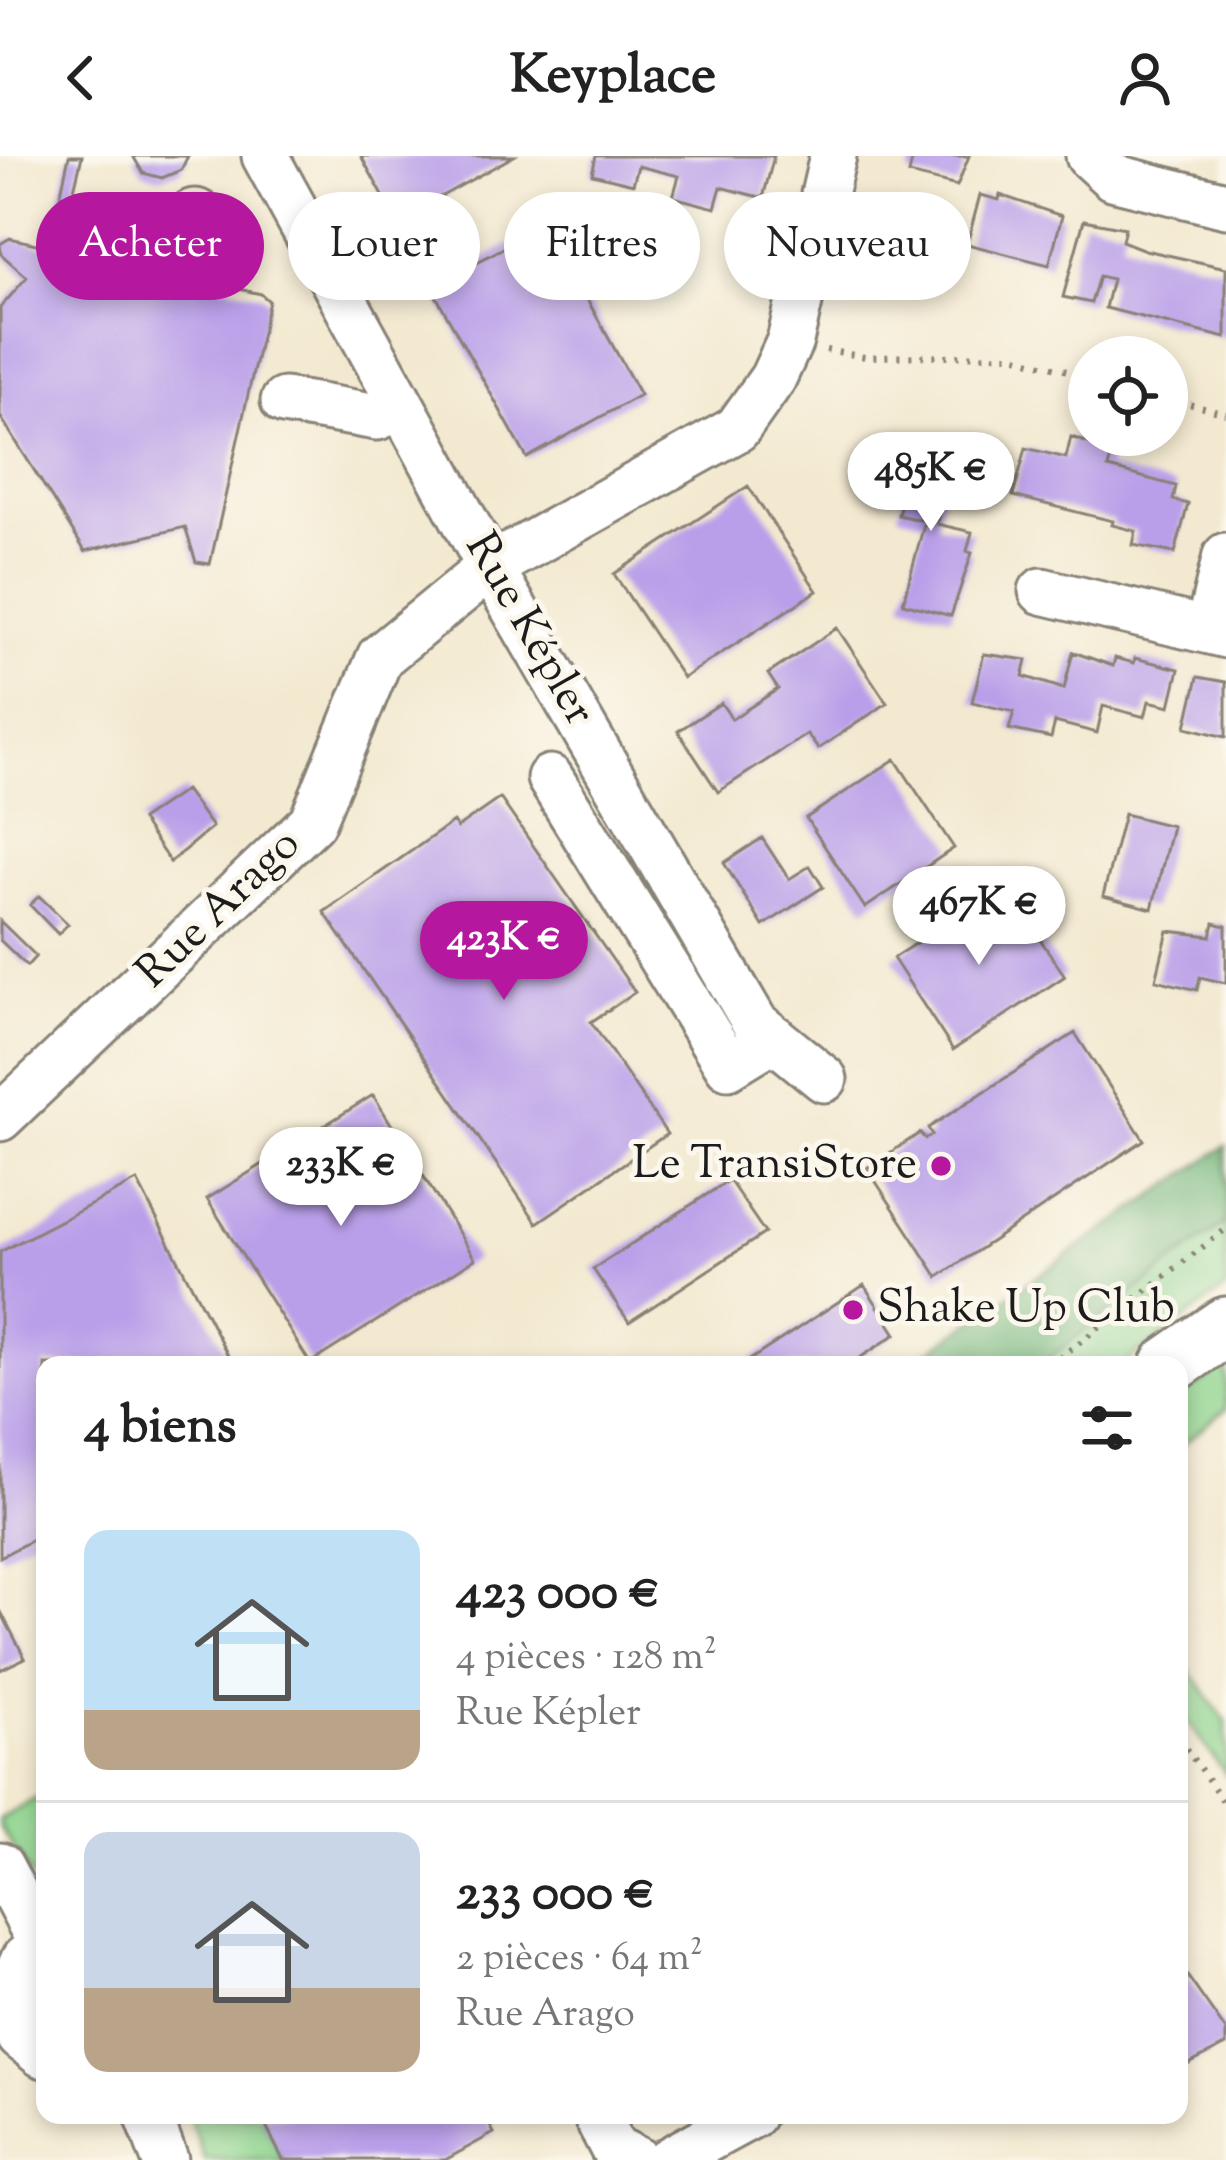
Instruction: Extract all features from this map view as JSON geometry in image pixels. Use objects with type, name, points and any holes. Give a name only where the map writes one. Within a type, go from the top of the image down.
[{"type":"main road","points":[[1183,1356],[1226,1326]]},
{"type":"main road","points":[[23,2044],[14,1997],[29,1963],[36,1958]]},
{"type":"street","name":"Rue Képler","points":[[265,156],[490,567],[755,1023],[824,1079]]},
{"type":"street","name":"Rue Arago","points":[[0,1118],[312,822],[380,656],[490,567],[737,429],[773,378],[790,340],[832,156]]},
{"type":"street","points":[[1089,156],[1112,177],[1226,205]]},
{"type":"street","points":[[284,400],[377,417],[402,406]]},
{"type":"street","points":[[1042,591],[1217,633],[1226,556]]},
{"type":"street","points":[[550,778],[728,1066],[774,1038]]},
{"type":"street","points":[[0,1866],[36,1935]]},
{"type":"street","points":[[151,2124],[165,2160]]},
{"type":"street","points":[[601,2124],[613,2148],[637,2160]]},
{"type":"street","points":[[669,2160],[735,2124]]},
{"type":"path","points":[[790,340],[866,357],[1010,356],[1068,371]]},
{"type":"path","points":[[1188,404],[1226,414]]},
{"type":"path","points":[[1061,1356],[1226,1229]]},
{"type":"path","points":[[1188,1752],[1226,1805]]},
{"type":"green space","points":[[1226,1146],[1226,1222],[1052,1356],[922,1356]]},
{"type":"green space","points":[[1226,1222],[1226,1289],[1134,1356],[1052,1356]]},
{"type":"green space","points":[[1226,1365],[1226,1409],[1188,1440],[1188,1392]]},
{"type":"green space","points":[[1188,1669],[1226,1722],[1226,1775],[1188,1722]]},
{"type":"green space","points":[[36,1799],[36,1883],[0,1827],[0,1819]]},
{"type":"green space","points":[[191,2124],[265,2124],[283,2160],[205,2160]]},
{"type":"building","points":[[69,156],[82,156],[73,192],[61,192]]},
{"type":"building","points":[[133,156],[188,156],[181,170],[162,178],[143,173]]},
{"type":"building","points":[[361,156],[514,156],[449,192],[381,192]]},
{"type":"building","points":[[596,156],[774,156],[765,192],[721,187],[715,208],[700,204],[700,192],[674,192],[679,176],[638,166],[633,184],[592,174]]},
{"type":"building","points":[[913,156],[969,156],[957,186],[909,174]]},
{"type":"building","points":[[980,195],[999,200],[1000,195],[1062,216],[1049,265],[971,245]]},
{"type":"building","points":[[1084,220],[1125,228],[1122,241],[1145,250],[1226,268],[1226,338],[1105,308],[1112,279],[1099,276],[1091,303],[1063,297]]},
{"type":"building","points":[[10,238],[36,244],[36,300],[264,297],[269,301],[210,564],[196,562],[185,527],[85,551],[0,416],[0,308],[27,277],[1,254],[0,244]]},
{"type":"building","points":[[504,248],[504,300],[587,300],[640,395],[527,458],[438,300],[480,300],[480,261]]},
{"type":"building","points":[[899,448],[948,461],[937,524],[972,532],[967,551],[972,553],[951,616],[903,603],[925,521],[898,515],[903,494],[889,490]]},
{"type":"building","points":[[1026,448],[1066,458],[1068,450],[1068,456],[1111,456],[1108,468],[1176,486],[1173,500],[1188,504],[1175,553],[1133,545],[1136,531],[1112,525],[1113,521],[1013,496]]},
{"type":"building","points":[[748,486],[817,591],[683,678],[614,574]]},
{"type":"building","points":[[837,628],[887,703],[818,749],[807,734],[718,792],[678,731],[721,703],[732,719],[778,689],[768,674]]},
{"type":"building","points":[[1073,652],[1113,666],[1115,658],[1134,663],[1135,658],[1179,669],[1170,706],[1149,701],[1145,717],[1103,706],[1097,733],[1055,722],[1051,738],[1009,729],[1014,712],[972,702],[984,654],[1027,660],[1023,676],[1064,689]]},
{"type":"building","points":[[1198,677],[1226,682],[1226,737],[1186,727]]},
{"type":"building","points":[[895,759],[954,848],[865,908],[806,818]]},
{"type":"building","points":[[185,790],[212,827],[170,862],[141,820]]},
{"type":"building","points":[[500,798],[635,992],[591,1022],[667,1134],[537,1223],[324,912],[453,822],[457,828]]},
{"type":"building","points":[[1124,814],[1172,826],[1152,909],[1103,896]]},
{"type":"building","points":[[762,838],[789,879],[810,866],[823,887],[763,926],[724,863]]},
{"type":"building","points":[[1004,886],[1065,976],[953,1050],[893,958]]},
{"type":"building","points":[[39,896],[68,924],[58,934],[30,905]]},
{"type":"building","points":[[0,921],[36,956],[27,966],[0,940]]},
{"type":"building","points":[[1214,923],[1226,926],[1226,983],[1200,977],[1197,990],[1156,980],[1168,931],[1211,936]]},
{"type":"building","points":[[1075,1033],[1144,1140],[938,1277],[867,1168],[920,1133],[925,1139],[932,1135],[928,1128]]},
{"type":"building","points":[[373,1095],[475,1259],[321,1356],[306,1356],[207,1199]]},
{"type":"building","points":[[729,1180],[765,1233],[629,1322],[593,1269]]},
{"type":"building","points":[[137,1181],[228,1356],[36,1356],[36,1538],[0,1557],[0,1252]]},
{"type":"building","name":"Shake Up Club","points":[[864,1285],[896,1334],[863,1356],[756,1356]]},
{"type":"building","points":[[0,1610],[25,1658],[0,1670]]},
{"type":"building","points":[[1188,1977],[1226,2031],[1226,2045],[1188,2064]]},
{"type":"building","points":[[265,2124],[489,2124],[494,2133],[445,2160],[283,2160]]},
{"type":"place","name":"Le TransiStore","points":[[941,1166]]},
{"type":"place","name":"Shake Up Club","points":[[853,1310]]}]
